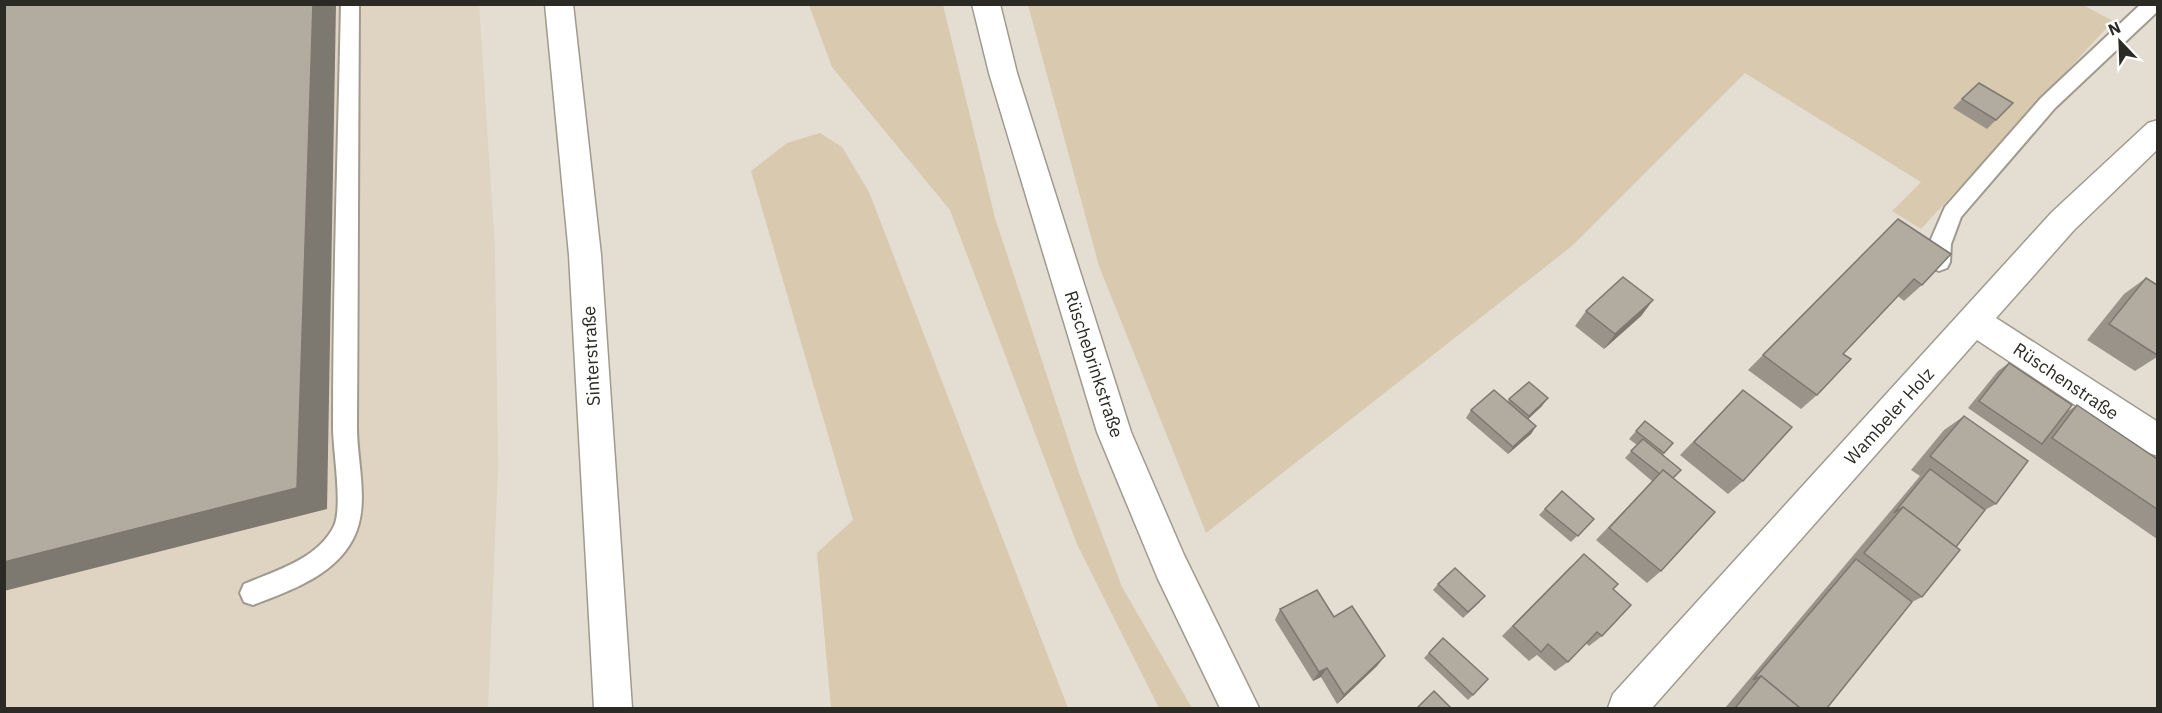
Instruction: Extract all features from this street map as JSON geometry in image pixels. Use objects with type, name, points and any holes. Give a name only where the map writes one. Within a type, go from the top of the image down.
[{"type":"street","name":"Sinterstraße","points":[[559,4],[585,255],[613,708]]},
{"type":"street","name":"Rüschebrinkstraße","points":[[986,4],[1003,73],[1114,432],[1171,567],[1240,708]]},
{"type":"street","name":"Wambeler Holz","points":[[1628,708],[2063,221],[2157,131]]},
{"type":"street","name":"Rüschenstraße","points":[[1975,321],[2157,441]]},
{"type":"lane","points":[[253,593],[323,560],[337,546],[347,529],[350,515],[345,429],[350,4]]},
{"type":"lane","points":[[1939,262],[1940,244],[1952,213],[2048,103],[2153,4]]},
{"type":"shaded area","points":[[2081,4],[2113,21],[1921,229],[1892,211],[1921,182],[1745,73],[1572,246],[1206,533],[1099,266],[1028,5]]},
{"type":"shaded area","points":[[4,5],[479,5],[495,250],[498,467],[488,708],[5,708]]},
{"type":"shaded area","points":[[809,5],[943,5],[995,218],[1079,473],[1122,587],[1192,708],[1159,708],[1077,544],[950,210],[832,67]]},
{"type":"shaded area","points":[[820,133],[842,147],[869,192],[1068,708],[831,708],[817,553],[853,520],[751,171],[787,143]]},
{"type":"building","points":[[4,4],[313,4],[297,488],[4,562]]},
{"type":"building","points":[[1979,83],[2013,103],[1996,120],[1962,99]]},
{"type":"building","points":[[1898,219],[1951,254],[1922,285],[1914,279],[1843,354],[1851,359],[1817,395],[1763,355]]},
{"type":"building","points":[[1623,277],[1653,300],[1615,334],[1586,311]]},
{"type":"building","points":[[2146,278],[2157,285],[2157,355],[2109,324]]},
{"type":"building","points":[[2009,363],[2072,405],[2042,444],[1979,401]]},
{"type":"building","points":[[1529,382],[1548,398],[1529,416],[1509,399]]},
{"type":"building","points":[[1494,390],[1536,426],[1513,447],[1471,410]]},
{"type":"building","points":[[1743,390],[1792,427],[1743,481],[1694,442]]},
{"type":"building","points":[[2077,405],[2157,459],[2157,509],[2052,438]]},
{"type":"building","points":[[1964,416],[2028,461],[1996,504],[1930,456]]},
{"type":"building","points":[[1645,421],[1673,443],[1664,453],[1636,431]]},
{"type":"building","points":[[1643,439],[1681,470],[1673,478],[1663,470],[1660,474],[1631,451]]},
{"type":"building","points":[[1930,469],[1985,510],[1956,547],[1903,507],[1894,513]]},
{"type":"building","points":[[1663,470],[1715,512],[1661,571],[1609,528]]},
{"type":"building","points":[[1562,491],[1594,519],[1578,536],[1545,509]]},
{"type":"building","points":[[1903,507],[1960,550],[1922,597],[1864,553]]},
{"type":"building","points":[[1584,554],[1618,584],[1613,589],[1631,605],[1602,636],[1597,632],[1568,662],[1548,644],[1541,652],[1513,626]]},
{"type":"building","points":[[1856,559],[1912,602],[1827,708],[1800,708],[1761,676],[1753,680]]},
{"type":"building","points":[[1455,568],[1485,596],[1468,612],[1438,584]]},
{"type":"building","points":[[1317,590],[1334,617],[1352,606],[1385,656],[1344,695],[1327,668],[1319,672],[1280,609]]},
{"type":"building","points":[[1443,638],[1488,679],[1473,695],[1429,653]]},
{"type":"building","points":[[1761,676],[1800,708],[1735,708]]},
{"type":"building","points":[[1434,691],[1451,708],[1417,708]]}]
